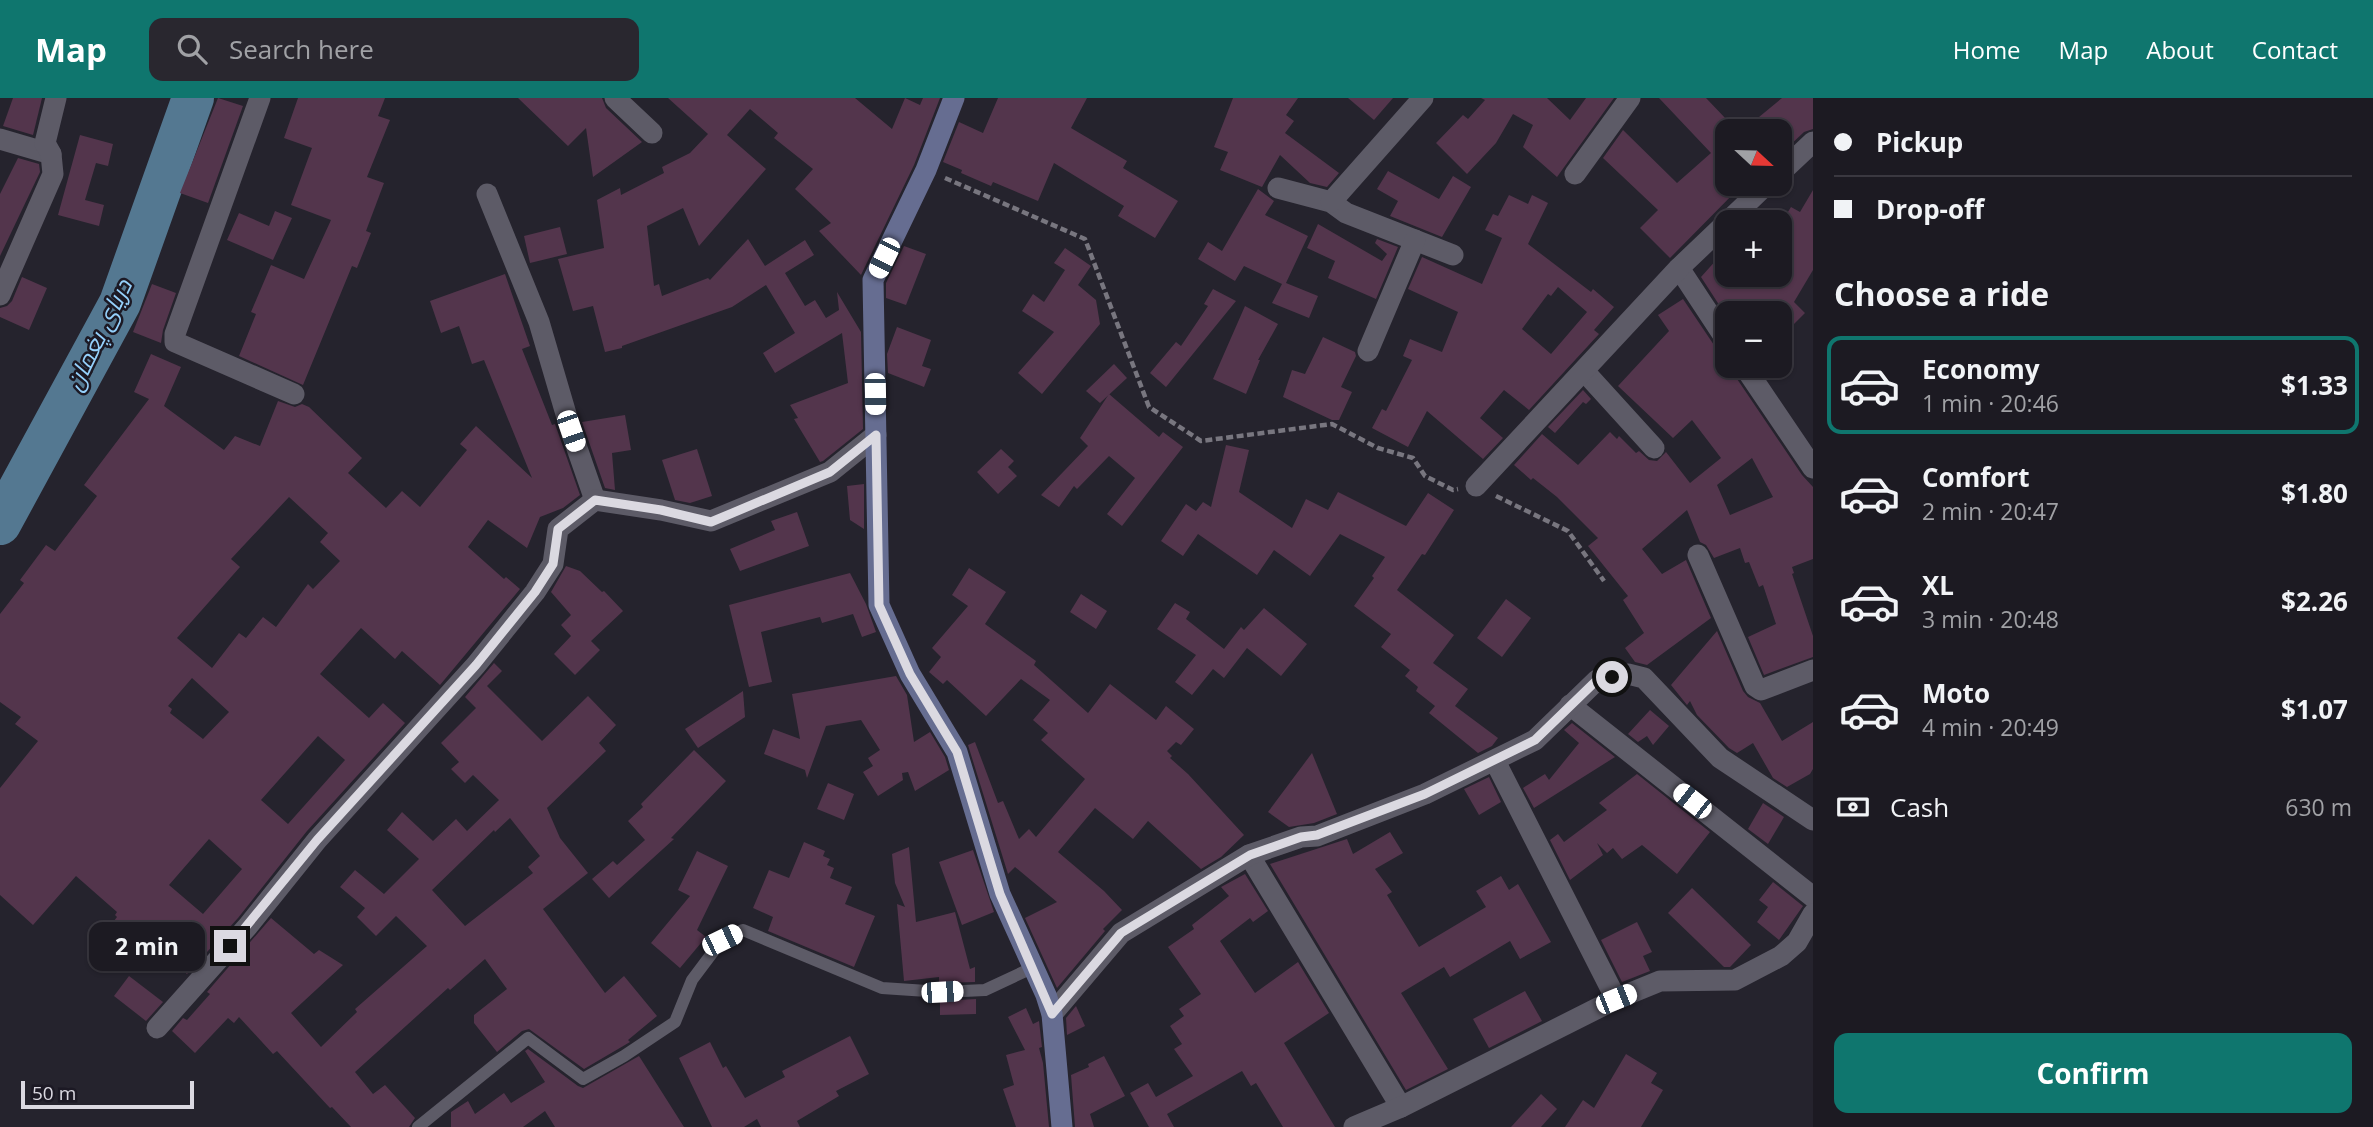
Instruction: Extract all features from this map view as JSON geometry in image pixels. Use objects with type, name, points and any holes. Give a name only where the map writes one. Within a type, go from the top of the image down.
[{"type":"street","points":[[0,295],[53,174],[51,155],[45,143],[55,98]]},
{"type":"street","points":[[260,98],[175,334],[175,342],[294,394]]},
{"type":"street","points":[[615,98],[652,132]]},
{"type":"street","points":[[954,98],[926,170],[873,280],[879,605],[910,674],[957,752],[1000,894],[1046,995],[1052,1014],[1062,1127]]},
{"type":"street","points":[[1331,202],[1423,98]]},
{"type":"street","points":[[1576,174],[1630,98]]},
{"type":"street","points":[[0,139],[51,155]]},
{"type":"street","points":[[1792,162],[1813,142]]},
{"type":"street","points":[[1278,188],[1331,202],[1346,213],[1453,255]]},
{"type":"street","points":[[487,194],[539,322],[571,431],[595,500]]},
{"type":"street","points":[[1476,486],[1679,268],[1755,196]]},
{"type":"street","points":[[1368,351],[1415,240]]},
{"type":"street","points":[[1679,268],[1715,323]]},
{"type":"street","points":[[1584,371],[1654,448]]},
{"type":"street","points":[[1752,378],[1813,468]]},
{"type":"street","points":[[157,1028],[248,926],[317,840],[476,665],[535,592],[553,564],[558,529],[595,500],[661,510],[711,522],[830,472],[876,435]]},
{"type":"street","points":[[1699,555],[1755,686],[1761,690],[1813,670]]},
{"type":"street","points":[[1052,1014],[1121,933],[1250,855],[1301,837],[1317,835],[1425,794],[1535,740],[1597,680],[1628,674],[1644,678],[1720,758],[1813,820]]},
{"type":"street","points":[[1570,705],[1813,897]]},
{"type":"street","points":[[1495,761],[1616,999]]},
{"type":"street","points":[[1250,855],[1401,1107]]},
{"type":"street","points":[[1354,1127],[1401,1107],[1616,999],[1660,981],[1735,980],[1781,956],[1797,942],[1813,914]]},
{"type":"lane","points":[[418,1127],[528,1038],[583,1079],[624,1056],[675,1022],[692,980],[722,940],[743,930],[883,988],[942,992],[985,990],[1032,968]]},
{"type":"path","points":[[926,170],[1085,239],[1149,407],[1201,441],[1332,424],[1378,448],[1413,458],[1425,476],[1453,490],[1476,486],[1568,531],[1604,581]]},
{"type":"building","points":[[13,98],[42,98],[33,135],[3,126]]},
{"type":"building","points":[[218,98],[243,106],[208,203],[180,193]]},
{"type":"building","points":[[298,98],[385,98],[378,116],[390,120],[367,177],[384,183],[366,231],[371,233],[357,268],[352,266],[303,385],[239,356],[256,314],[251,312],[271,265],[304,279],[331,220],[291,205],[312,148],[284,138]]},
{"type":"building","points":[[518,98],[602,98],[606,108],[642,142],[593,177],[586,128],[568,146]]},
{"type":"building","points":[[668,98],[855,98],[892,129],[905,98],[920,105],[923,98],[940,98],[914,165],[861,275],[819,231],[831,223],[795,189],[813,169],[774,138],[778,133],[750,109],[727,135],[766,169],[699,246],[683,208],[647,226],[654,286],[659,284],[662,296],[708,278],[710,280],[748,239],[765,266],[805,240],[814,255],[785,273],[805,306],[815,300],[826,318],[839,310],[837,292],[861,332],[863,429],[823,461],[820,462],[794,419],[798,418],[790,405],[848,383],[842,333],[775,373],[763,353],[795,333],[766,285],[732,307],[605,352],[593,306],[573,311],[558,259],[604,248],[597,200],[620,188],[621,195],[664,173],[662,167],[690,153],[708,134]]},
{"type":"building","points":[[998,98],[1087,98],[1071,128],[1127,161],[1123,168],[1178,201],[1155,238],[1118,216],[1124,206],[1054,163],[1038,201],[993,182],[991,186],[943,162],[959,122],[983,133]]},
{"type":"building","points":[[1233,98],[1298,98],[1286,115],[1294,121],[1285,133],[1339,173],[1327,187],[1310,183],[1280,155],[1262,187],[1220,170],[1228,152],[1214,147]]},
{"type":"building","points":[[1348,98],[1393,98],[1374,120]]},
{"type":"building","points":[[1481,98],[1547,98],[1570,120],[1586,98],[1614,98],[1557,177],[1523,147],[1533,125],[1513,114],[1496,143],[1467,174],[1436,143],[1463,115],[1468,119],[1485,100]]},
{"type":"building","points":[[1659,98],[1706,98],[1726,119],[1715,119],[1715,196],[1731,196],[1670,258],[1640,228],[1658,210],[1603,158],[1623,130],[1677,183],[1711,153]]},
{"type":"building","points":[[1782,98],[1813,98],[1813,129],[1804,132],[1792,143],[1792,119],[1757,119]]},
{"type":"building","points":[[80,135],[113,144],[108,166],[96,163],[85,200],[104,205],[99,226],[58,215]]},
{"type":"building","points":[[18,158],[39,164],[40,172],[0,256],[0,194]]},
{"type":"building","points":[[1388,171],[1439,199],[1453,176],[1471,187],[1442,237],[1390,216],[1398,201],[1377,189]]},
{"type":"building","points":[[1258,189],[1274,201],[1265,215],[1308,236],[1286,283],[1318,296],[1309,318],[1272,303],[1282,284],[1244,266],[1235,281],[1198,259],[1208,242],[1222,251]]},
{"type":"building","points":[[1813,190],[1813,270],[1794,302],[1805,313],[1792,326],[1792,301],[1717,301],[1701,277],[1715,261],[1715,287],[1792,287],[1792,210],[1789,210],[1791,207],[1800,212]]},
{"type":"building","points":[[1509,195],[1528,204],[1532,195],[1548,203],[1528,244],[1591,292],[1593,289],[1614,307],[1594,330],[1599,334],[1529,410],[1504,390],[1480,418],[1503,438],[1483,459],[1427,411],[1408,447],[1372,428],[1382,409],[1386,411],[1412,360],[1403,356],[1410,339],[1442,352],[1458,312],[1408,289],[1422,257],[1482,284],[1502,238],[1485,230],[1493,214],[1498,216]],"holes":[[[1558,287],[1587,312],[1551,354],[1522,329],[1548,294],[1551,296]]]},
{"type":"building","points":[[275,211],[292,218],[273,260],[227,240],[239,213],[269,226]]},
{"type":"building","points":[[1318,224],[1382,261],[1387,254],[1375,243],[1377,239],[1398,247],[1376,299],[1328,278],[1335,261],[1307,248]]},
{"type":"building","points":[[560,227],[567,254],[530,263],[524,236]]},
{"type":"building","points":[[904,246],[926,254],[906,305],[886,298],[886,283]]},
{"type":"building","points":[[1065,248],[1091,266],[1078,285],[1096,300],[1100,324],[1042,394],[1018,373],[1054,332],[1022,311],[1033,294],[1044,302],[1065,270],[1054,263]]},
{"type":"building","points":[[505,274],[530,346],[522,349],[552,425],[555,424],[580,495],[563,508],[540,517],[527,548],[488,520],[468,547],[504,579],[506,577],[520,589],[440,685],[402,651],[395,659],[361,628],[320,674],[369,718],[383,703],[405,723],[307,831],[238,918],[187,974],[141,935],[114,970],[90,952],[117,917],[117,912],[76,876],[33,925],[0,895],[0,788],[38,741],[15,724],[21,717],[0,702],[0,614],[24,583],[20,580],[46,545],[55,551],[97,496],[84,485],[149,399],[134,392],[151,354],[181,367],[164,406],[224,450],[235,436],[260,446],[278,401],[295,407],[302,404],[309,407],[362,458],[348,473],[386,508],[402,491],[420,507],[467,450],[460,444],[476,426],[532,478],[484,360],[472,364],[459,326],[441,333],[430,301]],"holes":[[[289,497],[328,533],[320,542],[340,561],[313,589],[308,584],[276,627],[263,617],[246,638],[239,633],[212,668],[177,638],[240,567],[231,559]],[[192,678],[229,712],[203,739],[170,713],[172,709],[168,706]],[[318,736],[345,760],[288,824],[261,800]],[[209,839],[242,869],[203,914],[169,885]]]},
{"type":"building","points":[[22,277],[47,288],[29,330],[0,317],[0,308],[12,301]]},
{"type":"building","points":[[152,284],[176,293],[161,343],[133,332]]},
{"type":"building","points":[[1213,289],[1236,301],[1166,387],[1150,373],[1176,342],[1181,346],[1208,306],[1204,304]]},
{"type":"building","points":[[1683,299],[1715,347],[1715,378],[1736,378],[1813,487],[1813,559],[1792,567],[1792,574],[1813,636],[1813,657],[1764,675],[1748,637],[1776,624],[1763,585],[1759,587],[1740,548],[1714,558],[1706,545],[1700,542],[1687,510],[1642,549],[1662,574],[1686,560],[1711,618],[1647,665],[1635,662],[1625,648],[1644,633],[1623,600],[1628,596],[1588,546],[1598,538],[1557,497],[1514,465],[1542,434],[1578,465],[1610,432],[1649,460],[1657,461],[1666,452],[1690,483],[1721,458],[1692,420],[1673,438],[1618,386],[1669,331],[1658,315]],"holes":[[[1752,458],[1773,497],[1730,515],[1717,485]]]},
{"type":"building","points":[[1245,306],[1278,324],[1258,360],[1246,394],[1213,379]]},
{"type":"building","points":[[897,327],[931,340],[922,366],[931,369],[924,387],[888,373],[887,354]]},
{"type":"building","points":[[1323,337],[1355,352],[1356,356],[1341,387],[1352,392],[1339,420],[1332,420],[1283,397],[1292,370],[1305,374]]},
{"type":"building","points":[[1114,364],[1127,378],[1100,403],[1086,391]]},
{"type":"building","points":[[1583,390],[1591,399],[1586,404],[1583,402],[1555,433],[1548,427]]},
{"type":"building","points":[[1109,394],[1159,437],[1163,432],[1183,447],[1122,526],[1107,514],[1135,478],[1109,456],[1077,489],[1074,486],[1059,507],[1041,495],[1088,446],[1080,438]]},
{"type":"building","points":[[625,415],[631,450],[612,453],[615,490],[605,488],[582,422]]},
{"type":"building","points":[[1226,445],[1249,450],[1239,492],[1292,528],[1306,499],[1328,510],[1338,492],[1406,526],[1428,493],[1454,510],[1425,555],[1422,554],[1397,590],[1454,635],[1433,663],[1468,689],[1455,706],[1498,738],[1492,746],[1478,753],[1429,713],[1435,706],[1416,691],[1418,687],[1405,676],[1410,670],[1381,647],[1391,634],[1354,606],[1385,557],[1340,534],[1310,576],[1274,550],[1257,575],[1198,534],[1183,556],[1161,541],[1186,504],[1196,511],[1203,502],[1211,507]]},
{"type":"building","points":[[697,449],[712,496],[690,503],[675,500],[662,460]]},
{"type":"building","points":[[1001,449],[1014,461],[1008,467],[1017,476],[998,494],[977,472]]},
{"type":"building","points":[[864,484],[864,529],[850,520],[847,486]]},
{"type":"building","points":[[797,512],[809,546],[740,571],[730,549],[775,530],[771,521]]},
{"type":"building","points":[[566,566],[580,571],[623,611],[591,641],[600,650],[575,675],[554,654],[571,636],[561,625],[571,615],[551,592]]},
{"type":"building","points":[[969,568],[1006,592],[985,624],[1036,661],[1034,665],[1088,713],[1110,684],[1156,720],[1166,706],[1194,729],[1181,745],[1176,742],[1167,751],[1172,756],[1170,758],[1244,835],[1221,857],[1201,869],[1148,821],[1133,839],[1095,808],[1058,852],[1122,910],[1103,929],[1105,931],[1057,988],[1025,918],[1057,902],[1015,867],[1008,874],[968,745],[975,742],[998,803],[1003,801],[1019,839],[1029,829],[1036,837],[1085,779],[1041,740],[1048,733],[1033,720],[1050,700],[1021,679],[986,716],[947,680],[943,684],[929,672],[941,657],[932,648],[968,606],[952,595]]},
{"type":"building","points":[[850,573],[866,604],[876,632],[862,637],[853,614],[822,623],[820,617],[761,632],[772,682],[749,687],[729,605]]},
{"type":"building","points":[[1081,594],[1107,611],[1096,629],[1070,612]]},
{"type":"building","points":[[1506,599],[1531,618],[1502,657],[1477,638]]},
{"type":"building","points":[[1175,603],[1190,612],[1186,619],[1224,649],[1241,627],[1244,630],[1264,608],[1307,644],[1281,676],[1247,648],[1224,678],[1213,669],[1192,695],[1175,682],[1196,655],[1157,629]]},
{"type":"building","points":[[1717,631],[1743,691],[1760,703],[1782,741],[1813,722],[1813,769],[1810,774],[1787,787],[1773,778],[1753,743],[1737,753],[1729,748],[1697,715],[1690,701],[1687,705],[1671,685]]},
{"type":"building","points":[[494,663],[502,671],[487,686],[542,741],[588,696],[616,725],[599,743],[606,751],[547,808],[560,838],[588,873],[543,909],[605,993],[624,976],[657,1016],[628,1040],[630,1042],[584,1069],[529,1029],[522,1031],[497,1052],[474,1023],[474,1015],[507,989],[485,959],[450,990],[448,988],[355,1072],[373,1094],[385,1085],[415,1118],[409,1127],[351,1127],[277,1051],[273,1054],[239,1017],[234,1023],[228,1018],[195,1053],[172,1031],[183,1018],[187,1020],[210,994],[207,992],[271,918],[314,954],[319,950],[343,965],[291,1013],[321,1047],[357,1012],[355,1009],[427,946],[396,916],[376,936],[357,917],[365,908],[340,887],[355,870],[384,894],[419,859],[387,830],[402,812],[433,841],[456,819],[467,831],[499,800],[473,775],[465,783],[451,769],[459,762],[441,743],[476,708],[465,697]],"holes":[[[510,818],[540,856],[528,867],[533,873],[465,926],[432,890]]]},
{"type":"building","points":[[896,676],[907,695],[914,742],[930,732],[945,757],[949,770],[915,791],[908,772],[902,773],[903,780],[878,796],[863,772],[873,766],[868,758],[880,750],[861,720],[826,726],[807,778],[805,770],[764,754],[773,729],[800,739],[792,694]]},
{"type":"building","points":[[743,691],[745,717],[698,748],[685,729]]},
{"type":"building","points":[[1650,710],[1669,726],[1653,745],[1647,736],[1638,742],[1628,734]]},
{"type":"building","points":[[1572,723],[1615,757],[1534,808],[1523,788],[1545,774],[1549,780],[1579,743],[1564,730]]},
{"type":"building","points":[[694,750],[726,781],[671,838],[674,839],[609,898],[592,879],[613,861],[617,865],[645,840],[628,821]]},
{"type":"building","points":[[1312,753],[1337,814],[1314,823],[1289,827],[1268,812]]},
{"type":"building","points":[[1637,774],[1710,832],[1677,874],[1642,845],[1622,859],[1613,848],[1607,853],[1597,843],[1603,855],[1570,880],[1550,840],[1558,834],[1564,842],[1607,810],[1599,803]]},
{"type":"building","points":[[1489,777],[1501,802],[1479,815],[1464,789]]},
{"type":"building","points":[[828,783],[854,794],[844,820],[817,809]]},
{"type":"building","points":[[1763,803],[1784,817],[1768,844],[1748,829]]},
{"type":"building","points":[[1390,832],[1403,853],[1375,869],[1392,892],[1387,895],[1419,947],[1486,907],[1476,891],[1501,876],[1509,890],[1518,884],[1551,942],[1520,959],[1510,941],[1450,977],[1444,967],[1401,993],[1448,1069],[1406,1090],[1270,864],[1347,839],[1353,854]]},
{"type":"building","points":[[804,842],[825,851],[823,856],[830,859],[827,865],[834,868],[830,878],[852,887],[845,904],[875,916],[854,967],[768,931],[773,917],[753,908],[769,870],[789,878]]},
{"type":"building","points":[[909,847],[916,922],[955,912],[970,969],[975,967],[975,982],[939,983],[939,977],[904,981],[897,904],[905,907],[895,883],[892,854]]},
{"type":"building","points":[[973,850],[994,912],[962,925],[939,862]]},
{"type":"building","points":[[697,851],[728,866],[697,930],[706,937],[680,968],[651,943],[690,896],[678,890]]},
{"type":"building","points":[[1245,874],[1268,911],[1253,922],[1250,918],[1220,941],[1255,993],[1298,962],[1329,1013],[1284,1043],[1335,1127],[1283,1127],[1256,1083],[1251,1086],[1242,1071],[1167,1114],[1174,1127],[1149,1127],[1130,1093],[1148,1083],[1156,1097],[1193,1076],[1174,1049],[1182,1044],[1170,1026],[1184,1016],[1179,1009],[1201,994],[1168,947],[1194,929],[1192,925],[1229,896],[1221,887]]},
{"type":"building","points":[[1773,882],[1803,906],[1779,940],[1757,922],[1768,907],[1759,900]]},
{"type":"building","points":[[1692,888],[1751,945],[1730,967],[1724,967],[1668,913]]},
{"type":"building","points":[[1637,922],[1652,952],[1643,956],[1650,971],[1622,982],[1601,940]]},
{"type":"building","points":[[129,976],[163,1002],[146,1021],[114,996]]},
{"type":"building","points":[[1525,991],[1542,1021],[1489,1048],[1473,1019]]},
{"type":"building","points":[[976,999],[976,1014],[940,1015],[940,1001]]},
{"type":"building","points":[[1076,1006],[1085,1026],[1067,1035],[1066,1018]]},
{"type":"building","points":[[1026,1008],[1033,1024],[1039,1021],[1042,1047],[1039,1048],[1049,1127],[1016,1127],[1003,1089],[1014,1085],[1006,1055],[1025,1050],[1008,1017]]},
{"type":"building","points":[[850,1036],[869,1074],[836,1091],[839,1096],[797,1121],[800,1127],[761,1127],[757,1119],[744,1127],[712,1127],[679,1058],[710,1042],[723,1068],[726,1066],[745,1098],[785,1077],[782,1071]]},
{"type":"building","points":[[528,1049],[583,1088],[639,1056],[684,1127],[555,1127],[545,1111],[523,1127],[451,1127],[451,1112],[468,1101],[475,1114],[504,1093],[511,1103],[545,1082],[525,1051]]},
{"type":"building","points":[[1626,1054],[1657,1073],[1651,1083],[1663,1090],[1641,1127],[1565,1127],[1583,1100],[1594,1108]]},
{"type":"building","points":[[1104,1056],[1125,1096],[1090,1114],[1094,1127],[1075,1127],[1071,1075]]},
{"type":"building","points":[[1541,1094],[1557,1109],[1541,1127],[1511,1127]]},
{"type":"waterway","name":"دریای پغمان","points":[[0,524],[120,303],[193,98]]},
{"type":"route","points":[[230,946],[317,840],[476,665],[535,592],[553,564],[558,529],[595,500],[661,510],[711,522],[830,472],[876,435],[879,605],[910,674],[957,752],[1000,894],[1052,1014],[1121,933],[1250,855],[1301,837],[1317,835],[1425,794],[1481,765],[1495,761],[1548,730],[1597,680],[1612,677]]}]
